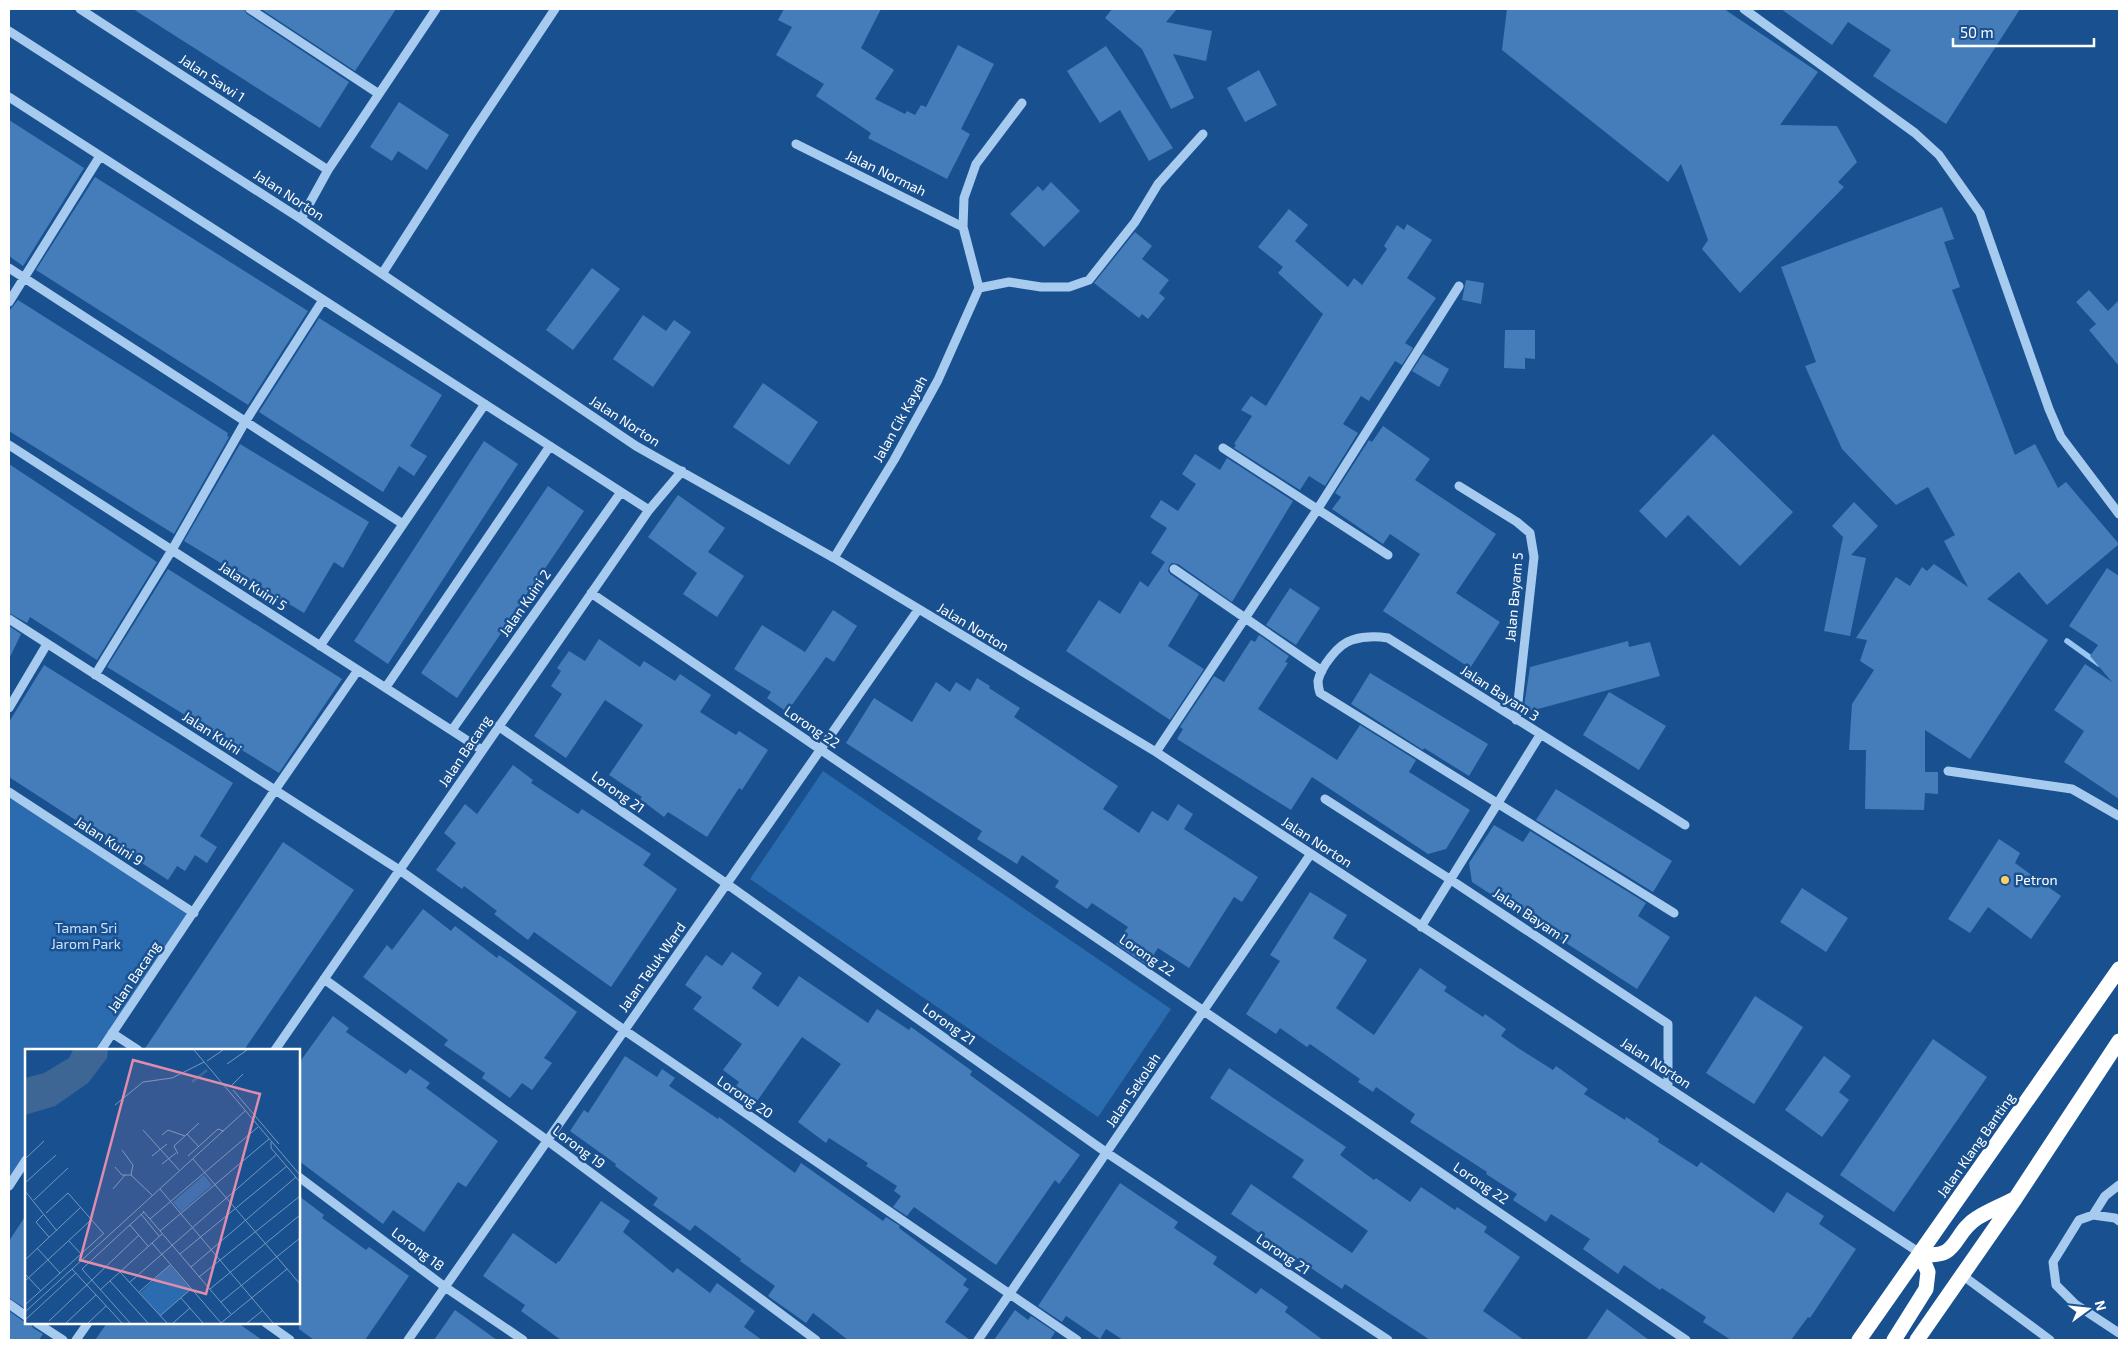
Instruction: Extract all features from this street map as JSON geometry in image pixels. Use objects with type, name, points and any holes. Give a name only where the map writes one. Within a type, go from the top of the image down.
[{"type":"highway","name":"Jalan Klang Banting","points":[[1858,1340],[2119,968]]},
{"type":"highway","points":[[1917,1340],[2015,1199],[2119,1041]]},
{"type":"highway","points":[[1920,1253],[1933,1256],[1946,1252],[1976,1218],[2015,1199]]},
{"type":"highway","points":[[1894,1340],[1926,1289],[1928,1272],[1920,1253]]},
{"type":"street","name":"Jalan Sawi 1","points":[[80,9],[328,170]]},
{"type":"street","points":[[250,9],[379,94]]},
{"type":"street","points":[[301,219],[328,170],[434,9]]},
{"type":"street","points":[[382,274],[555,9]]},
{"type":"street","points":[[1744,9],[1915,133],[1945,163],[1980,213],[2049,409],[2061,437],[2119,514]]},
{"type":"street","name":"Jalan Norton","points":[[9,31],[301,219],[636,446],[834,558],[1156,752],[1310,855],[1920,1253]]},
{"type":"street","points":[[9,97],[649,510]]},
{"type":"street","points":[[1022,103],[976,164],[964,198],[964,226],[979,288],[1008,282],[1040,287],[1069,286],[1089,280],[1135,222],[1158,184],[1203,134]]},
{"type":"street","name":"Jalan Normah","points":[[796,144],[964,226]]},
{"type":"street","points":[[9,302],[100,156]]},
{"type":"street","points":[[9,268],[403,524]]},
{"type":"street","points":[[1156,752],[1318,510],[1459,286]]},
{"type":"street","name":"Jalan Cik Kayah","points":[[834,558],[894,460],[938,380],[979,288]]},
{"type":"street","points":[[96,675],[172,550],[246,422],[322,300]]},
{"type":"street","points":[[320,646],[485,404]]},
{"type":"street","name":"Jalan Kuini 5","points":[[9,445],[482,750]]},
{"type":"street","points":[[386,687],[550,446]]},
{"type":"street","points":[[1223,448],[1388,555]]},
{"type":"street","name":"Jalan Bacang","points":[[276,1049],[649,510],[682,471]]},
{"type":"street","name":"Jalan Bayam 5","points":[[1459,486],[1517,522],[1530,533],[1534,557],[1516,720]]},
{"type":"street","name":"Jalan Kuini 2","points":[[452,730],[621,492]]},
{"type":"street","points":[[1174,568],[1322,672]]},
{"type":"street","name":"Lorong 22","points":[[591,593],[1686,1340]]},
{"type":"street","name":"Jalan Teluk Ward","points":[[408,1340],[918,610]]},
{"type":"street","name":"Jalan Kuini","points":[[9,619],[401,870]]},
{"type":"street","name":"Jalan Bayam 3","points":[[1497,804],[1320,693],[1318,683],[1322,672],[1334,653],[1350,640],[1369,636],[1388,638],[1686,825]]},
{"type":"street","points":[[9,708],[47,644]]},
{"type":"street","name":"Jalan Bacang","points":[[102,1049],[275,790],[358,670]]},
{"type":"street","name":"Lorong 21","points":[[498,726],[727,884],[1107,1153],[1388,1340]]},
{"type":"street","points":[[1421,927],[1540,735]]},
{"type":"street","points":[[1948,771],[2072,789],[2119,816]]},
{"type":"street","name":"Jalan Kuini 9","points":[[9,792],[194,913]]},
{"type":"street","name":"Jalan Bayam 1","points":[[1325,799],[1668,1024],[1668,1087]]},
{"type":"street","points":[[1497,804],[1674,913]]},
{"type":"street","name":"Jalan Sekolah","points":[[978,1340],[1310,855]]},
{"type":"street","name":"Lorong 20","points":[[401,870],[624,1030],[1077,1340]]},
{"type":"street","name":"Lorong 19","points":[[324,979],[548,1141],[816,1340]]},
{"type":"street","points":[[112,1033],[136,1049]]},
{"type":"street","points":[[9,1184],[25,1161]]},
{"type":"street","name":"Lorong 18","points":[[300,1178],[446,1287],[523,1340]]},
{"type":"street","points":[[2093,1215],[2105,1196],[2119,1185]]},
{"type":"street","points":[[2119,1221],[2115,1218],[2093,1215],[2079,1220],[2053,1262],[2056,1285],[2076,1304],[2119,1333]]},
{"type":"street","points":[[1962,1275],[2050,1340]]},
{"type":"street","points":[[9,1304],[25,1315]]},
{"type":"street","points":[[39,1324],[63,1340]]},
{"type":"street","points":[[76,1340],[87,1324]]},
{"type":"street","points":[[267,1324],[290,1340]]},
{"type":"green space","points":[[823,771],[1171,1009],[1098,1117],[750,879]]},
{"type":"green space","name":"Taman Sri Jarom Park","points":[[9,798],[194,913],[102,1049],[25,1049],[25,1161],[9,1182]]},
{"type":"building","points":[[133,9],[244,9],[247,14],[349,82],[320,128]]},
{"type":"building","points":[[261,9],[396,9],[355,71]]},
{"type":"building","points":[[784,9],[881,9],[861,48],[894,70],[875,99],[905,114],[907,111],[915,115],[921,105],[926,107],[958,45],[994,64],[961,129],[970,134],[947,179],[868,138],[871,133],[816,96],[824,84],[776,55],[792,27],[778,20]]},
{"type":"building","points":[[1112,9],[1177,9],[1166,22],[1212,31],[1206,61],[1173,54],[1194,98],[1171,109],[1142,49],[1105,18]]},
{"type":"building","points":[[1507,9],[1724,9],[1818,72],[1780,125],[1837,126],[1857,162],[1838,182],[1844,187],[1740,293],[1702,249],[1708,240],[1681,164],[1668,182],[1502,50]]},
{"type":"building","points":[[1781,9],[2020,9],[1946,124],[1873,76],[1891,50],[1848,22],[1832,45]]},
{"type":"building","points":[[1106,46],[1173,148],[1149,161],[1120,110],[1100,123],[1067,71]]},
{"type":"building","points":[[1259,70],[1277,105],[1245,122],[1227,88]]},
{"type":"building","points":[[399,102],[449,135],[427,170],[398,151],[392,161],[370,147]]},
{"type":"building","points":[[9,120],[84,168],[23,266],[9,256]]},
{"type":"building","points":[[95,177],[308,311],[248,405],[36,270]]},
{"type":"building","points":[[1051,182],[1080,211],[1044,247],[1010,214],[1038,186],[1043,191]]},
{"type":"building","points":[[1942,207],[1954,239],[1944,242],[1960,287],[1952,290],[2015,455],[2035,444],[2058,488],[2066,482],[2119,544],[2047,605],[2019,572],[1987,599],[2048,640],[1970,759],[1925,730],[1925,772],[1938,772],[1938,794],[1925,793],[1924,810],[1865,809],[1866,750],[1849,750],[1852,704],[1874,670],[1860,661],[1867,640],[1856,638],[1896,577],[1910,586],[1922,567],[1927,571],[1934,564],[1968,587],[1944,541],[1955,535],[1928,487],[1896,505],[1842,449],[1805,366],[1816,362],[1781,267]]},
{"type":"building","points":[[1289,209],[1308,225],[1295,241],[1348,287],[1354,278],[1362,285],[1387,249],[1384,246],[1397,225],[1404,230],[1407,224],[1432,240],[1407,278],[1436,298],[1405,343],[1413,348],[1402,365],[1395,361],[1369,401],[1361,396],[1343,424],[1358,433],[1325,486],[1309,476],[1300,490],[1234,448],[1236,445],[1234,444],[1252,416],[1241,410],[1251,396],[1266,406],[1323,314],[1278,273],[1283,267],[1258,247]]},
{"type":"building","points":[[1135,232],[1152,246],[1142,259],[1169,280],[1159,293],[1165,298],[1148,319],[1142,314],[1139,318],[1094,283]]},
{"type":"building","points":[[592,268],[620,289],[573,350],[546,330]]},
{"type":"building","points":[[1466,280],[1484,283],[1481,304],[1462,300]]},
{"type":"building","points":[[2089,290],[2108,311],[2119,300],[2119,366],[2089,330],[2096,324],[2076,302]]},
{"type":"building","points":[[18,300],[228,433],[227,436],[229,437],[174,534],[9,431],[9,311]]},
{"type":"building","points":[[643,315],[666,331],[674,320],[691,332],[653,387],[613,359]]},
{"type":"building","points":[[319,318],[442,395],[410,446],[427,456],[414,476],[399,466],[383,492],[259,412]]},
{"type":"building","points":[[1505,330],[1535,330],[1535,359],[1525,358],[1525,369],[1504,368]]},
{"type":"building","points":[[1423,354],[1449,369],[1439,387],[1412,371]]},
{"type":"building","points":[[763,383],[818,422],[789,465],[733,427]]},
{"type":"building","points":[[1383,426],[1430,459],[1415,480],[1496,534],[1456,593],[1500,622],[1470,668],[1383,611],[1420,554],[1390,534],[1383,544],[1332,509],[1341,497],[1335,493],[1369,440],[1372,442]]},
{"type":"building","points":[[1713,434],[1793,512],[1740,566],[1688,515],[1666,538],[1639,511]]},
{"type":"building","points":[[484,441],[518,464],[388,664],[354,641]]},
{"type":"building","points":[[240,444],[369,522],[343,568],[334,562],[304,613],[184,541]]},
{"type":"building","points":[[1195,454],[1220,470],[1227,458],[1293,501],[1232,602],[1178,564],[1172,563],[1169,566],[1168,571],[1170,574],[1199,594],[1168,646],[1204,669],[1170,720],[1066,651],[1099,600],[1120,614],[1140,581],[1148,587],[1165,562],[1151,553],[1167,528],[1150,517],[1161,500],[1178,511],[1196,484],[1182,474]]},
{"type":"building","points":[[9,464],[157,562],[97,660],[30,617],[27,623],[9,613]]},
{"type":"building","points":[[548,486],[584,511],[457,698],[421,673]]},
{"type":"building","points":[[678,495],[725,528],[708,552],[744,576],[717,617],[683,594],[697,573],[648,537]]},
{"type":"building","points":[[1854,502],[1878,526],[1851,555],[1866,558],[1850,636],[1824,631],[1843,537],[1832,526]]},
{"type":"building","points":[[2107,568],[2119,576],[2119,799],[2064,762],[2084,731],[2054,710],[2085,664],[2112,682],[2090,656],[2098,645],[2069,626]]},
{"type":"building","points":[[168,569],[342,679],[279,773],[107,667]]},
{"type":"building","points":[[1290,588],[1320,608],[1296,645],[1266,625]]},
{"type":"building","points":[[833,610],[857,626],[834,662],[826,657],[787,712],[767,698],[771,692],[734,669],[762,625],[805,652]]},
{"type":"building","points":[[9,626],[21,634],[9,659]]},
{"type":"building","points":[[1259,635],[1289,656],[1285,662],[1288,663],[1258,709],[1337,760],[1360,725],[1416,760],[1409,772],[1470,810],[1446,849],[1428,854],[1312,777],[1291,810],[1177,739],[1183,729],[1180,727],[1214,676],[1224,682],[1251,640],[1255,642]]},
{"type":"building","points":[[599,639],[640,667],[644,661],[675,681],[680,674],[711,695],[700,712],[736,735],[739,731],[768,750],[742,790],[739,788],[707,837],[668,812],[664,817],[640,799],[642,797],[609,775],[643,725],[605,700],[566,758],[534,736],[562,694],[551,686],[561,671],[557,668],[569,651],[585,661]]},
{"type":"building","points":[[1628,641],[1629,647],[1650,642],[1660,676],[1523,713],[1530,667]]},
{"type":"building","points":[[44,665],[233,783],[200,836],[217,847],[207,863],[195,855],[185,871],[177,866],[168,880],[9,777],[9,722]]},
{"type":"building","points":[[1370,673],[1488,744],[1469,776],[1424,748],[1423,750],[1351,704]]},
{"type":"building","points":[[977,678],[1020,708],[1014,717],[1118,786],[1103,809],[1139,833],[1152,811],[1168,821],[1178,804],[1193,814],[1184,829],[1258,877],[1242,902],[1234,897],[1189,968],[1158,948],[1147,965],[1116,944],[1128,927],[1092,903],[1087,909],[1055,887],[1059,881],[1022,855],[1017,864],[977,839],[982,831],[846,743],[874,698],[912,722],[936,682],[950,692],[956,682],[970,691]]},
{"type":"building","points":[[1609,692],[1666,726],[1639,770],[1583,735]]},
{"type":"building","points":[[513,765],[533,780],[531,783],[578,814],[582,809],[651,854],[643,865],[677,889],[611,987],[534,932],[528,940],[494,914],[497,911],[464,886],[462,889],[436,870],[456,843],[444,833],[465,804],[477,814]]},
{"type":"building","points":[[1556,789],[1672,861],[1653,892],[1536,820]]},
{"type":"building","points":[[1494,825],[1523,842],[1530,831],[1646,903],[1638,916],[1670,937],[1637,989],[1472,882],[1469,863]]},
{"type":"building","name":"Petron","points":[[1999,839],[2020,853],[2015,863],[2061,896],[2031,939],[1988,907],[1970,933],[1948,919]]},
{"type":"building","points":[[283,842],[354,890],[245,1049],[145,1049]]},
{"type":"building","points":[[1802,888],[1848,918],[1826,952],[1780,922]]},
{"type":"building","points":[[1310,892],[1347,915],[1333,938],[1367,960],[1336,1008],[1374,1035],[1420,968],[1447,987],[1444,991],[1483,1017],[1485,1014],[1506,1029],[1501,1036],[1553,1070],[1556,1066],[1588,1089],[1584,1094],[1625,1120],[1626,1117],[1659,1139],[1658,1142],[1697,1167],[1701,1162],[1774,1213],[1787,1192],[1824,1216],[1819,1224],[1856,1249],[1810,1318],[1808,1317],[1791,1340],[1731,1340],[1703,1322],[1706,1317],[1662,1288],[1660,1290],[1624,1265],[1618,1274],[1583,1249],[1590,1239],[1551,1214],[1546,1222],[1513,1200],[1517,1194],[1486,1174],[1487,1172],[1410,1122],[1415,1114],[1376,1087],[1373,1092],[1358,1082],[1360,1079],[1310,1044],[1307,1047],[1280,1028],[1276,1034],[1246,1014],[1280,961],[1270,955]]},
{"type":"building","points":[[423,909],[451,931],[455,926],[497,958],[499,955],[577,1012],[544,1058],[552,1063],[532,1090],[522,1083],[510,1098],[482,1078],[485,1073],[444,1045],[448,1040],[363,977],[387,945],[392,950]]},
{"type":"building","points":[[732,952],[762,973],[752,988],[778,1007],[799,976],[868,1023],[877,1009],[909,1030],[911,1027],[972,1071],[970,1075],[1080,1155],[1059,1184],[1055,1180],[996,1265],[914,1207],[907,1216],[893,1207],[901,1196],[894,1191],[897,1186],[866,1166],[868,1163],[829,1138],[826,1143],[798,1122],[841,1064],[802,1037],[755,1104],[734,1089],[739,1082],[723,1070],[742,1044],[693,1009],[702,997],[685,985],[706,955],[722,966]]},
{"type":"building","points":[[1755,996],[1803,1027],[1754,1104],[1706,1073]]},
{"type":"building","points":[[333,1016],[349,1028],[346,1032],[406,1074],[410,1069],[430,1083],[426,1088],[498,1141],[466,1187],[458,1182],[424,1232],[393,1210],[383,1224],[300,1162],[300,1062]]},
{"type":"building","points":[[1933,1039],[1987,1077],[1894,1212],[1840,1175]]},
{"type":"building","points":[[625,1056],[657,1077],[662,1069],[675,1078],[669,1086],[718,1119],[719,1117],[795,1173],[801,1163],[883,1221],[886,1217],[900,1226],[899,1228],[967,1279],[963,1285],[969,1289],[945,1322],[970,1340],[848,1340],[813,1313],[806,1323],[768,1296],[775,1286],[740,1261],[741,1259],[695,1225],[690,1231],[653,1205],[658,1198],[615,1166],[616,1164],[570,1131],[584,1110],[588,1113]]},
{"type":"building","points":[[1824,1056],[1851,1076],[1839,1092],[1849,1100],[1822,1137],[1785,1110]]},
{"type":"building","points":[[1229,1068],[1346,1147],[1340,1155],[1374,1180],[1376,1178],[1410,1202],[1421,1187],[1455,1210],[1457,1207],[1487,1227],[1484,1232],[1520,1257],[1483,1311],[1524,1340],[1430,1340],[1345,1284],[1342,1289],[1231,1214],[1251,1184],[1352,1253],[1368,1231],[1292,1177],[1304,1160],[1210,1098]]},
{"type":"building","points":[[1120,1183],[1178,1222],[1174,1228],[1217,1257],[1213,1264],[1256,1294],[1261,1288],[1288,1307],[1285,1312],[1323,1340],[1123,1340],[1106,1329],[1100,1339],[1066,1316],[1062,1322],[1038,1306]]},
{"type":"building","points":[[300,1197],[324,1215],[322,1218],[366,1250],[369,1247],[409,1276],[365,1340],[314,1340],[299,1329]]},
{"type":"building","points":[[601,1201],[630,1221],[623,1232],[673,1273],[677,1268],[710,1293],[717,1283],[755,1311],[744,1327],[762,1340],[561,1340],[521,1311],[525,1305],[483,1276],[513,1233],[556,1264]]},
{"type":"building","points":[[25,1217],[25,1308],[9,1298],[9,1241]]},
{"type":"building","points":[[1607,1309],[1634,1329],[1649,1340],[1586,1340]]},
{"type":"building","points":[[455,1310],[497,1340],[434,1340]]},
{"type":"building","points":[[1015,1310],[1028,1320],[1031,1316],[1055,1332],[1050,1340],[994,1340]]},
{"type":"building","points":[[9,1311],[25,1322],[25,1324],[31,1324],[33,1328],[43,1334],[39,1340],[9,1340]]},
{"type":"building","points":[[106,1324],[239,1324],[262,1340],[95,1340]]},
{"type":"waterway","points":[[2067,641],[2099,664]]},
{"type":"place","name":"Petron","points":[[2005,880]]}]
